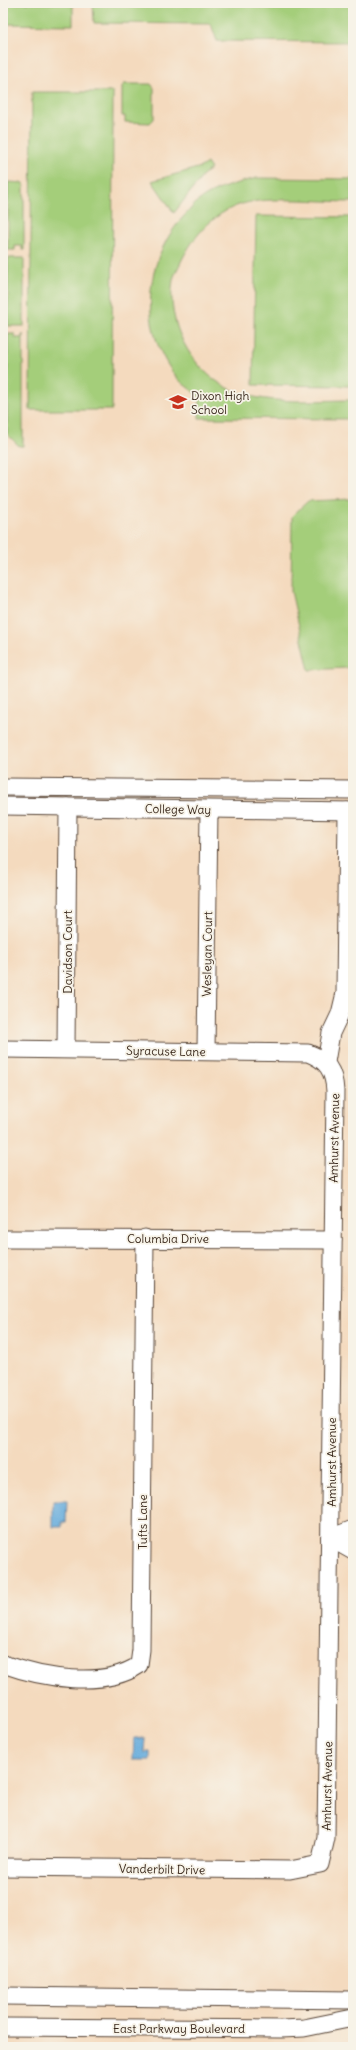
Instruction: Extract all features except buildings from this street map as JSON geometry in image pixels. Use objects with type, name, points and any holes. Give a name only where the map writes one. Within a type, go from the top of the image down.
[{"type":"street","name":"College Way","points":[[3,787],[353,790]]},
{"type":"street","name":"College Way","points":[[3,806],[350,811]]},
{"type":"street","name":"Davidson Court","points":[[66,1050],[68,807]]},
{"type":"street","name":"Wesleyan Court","points":[[206,1051],[209,810]]},
{"type":"street","points":[[326,1062],[331,1033],[340,1014],[345,993],[347,853],[350,811]]},
{"type":"street","name":"Syracuse Lane","points":[[3,1049],[294,1051],[308,1052],[326,1062]]},
{"type":"street","name":"Amhurst Avenue","points":[[320,1864],[326,1838],[335,1091],[332,1072],[326,1062]]},
{"type":"street","name":"Columbia Drive","points":[[3,1239],[144,1238],[333,1240]]},
{"type":"street","name":"Tufts Lane","points":[[3,1664],[41,1675],[84,1680],[127,1673],[139,1665],[141,1650],[144,1238]]},
{"type":"street","points":[[330,1538],[353,1529]]},
{"type":"street","points":[[330,1538],[353,1551]]},
{"type":"street","name":"Vanderbilt Drive","points":[[3,1867],[290,1870],[320,1864]]},
{"type":"street","points":[[3,1996],[353,2000]]},
{"type":"street","name":"East Parkway Boulevard","points":[[3,2027],[281,2029],[304,2028],[353,2018]]},
{"type":"green space","points":[[3,3],[73,3],[73,25],[3,24]]},
{"type":"green space","points":[[93,3],[353,3],[353,42],[217,41],[211,24],[94,23]]},
{"type":"green space","points":[[124,84],[151,84],[154,88],[154,119],[150,123],[125,122],[125,116],[122,116],[122,87]]},
{"type":"green space","points":[[32,92],[113,92],[112,410],[30,410]]},
{"type":"green space","points":[[207,163],[211,169],[205,173],[174,213],[152,181],[201,167]]},
{"type":"green space","points":[[257,178],[353,179],[353,202],[267,200],[242,204],[231,208],[212,220],[196,237],[174,276],[172,296],[173,312],[177,328],[192,357],[202,369],[214,380],[228,388],[242,394],[273,400],[353,400],[353,419],[199,418],[200,397],[179,380],[165,361],[156,340],[151,318],[151,296],[154,273],[161,252],[172,232],[195,204],[205,196],[227,186]]},
{"type":"green space","points":[[8,182],[24,183],[24,250],[22,250],[22,246],[15,246],[15,250],[8,250]]},
{"type":"green space","points":[[256,216],[353,217],[353,386],[253,385]]},
{"type":"green space","points":[[8,258],[24,258],[24,326],[8,326]]},
{"type":"green space","points":[[8,334],[15,334],[15,338],[21,338],[23,334],[23,446],[19,446],[7,434]]},
{"type":"green space","points":[[353,499],[353,665],[346,668],[309,670],[291,591],[292,516],[308,501]]},
{"type":"water","points":[[53,1501],[67,1501],[66,1522],[62,1522],[62,1527],[53,1527]]},
{"type":"water","points":[[134,1738],[145,1738],[144,1752],[150,1752],[150,1760],[133,1760]]},
{"type":"place","name":"Dixon High School","points":[[178,402]]}]
